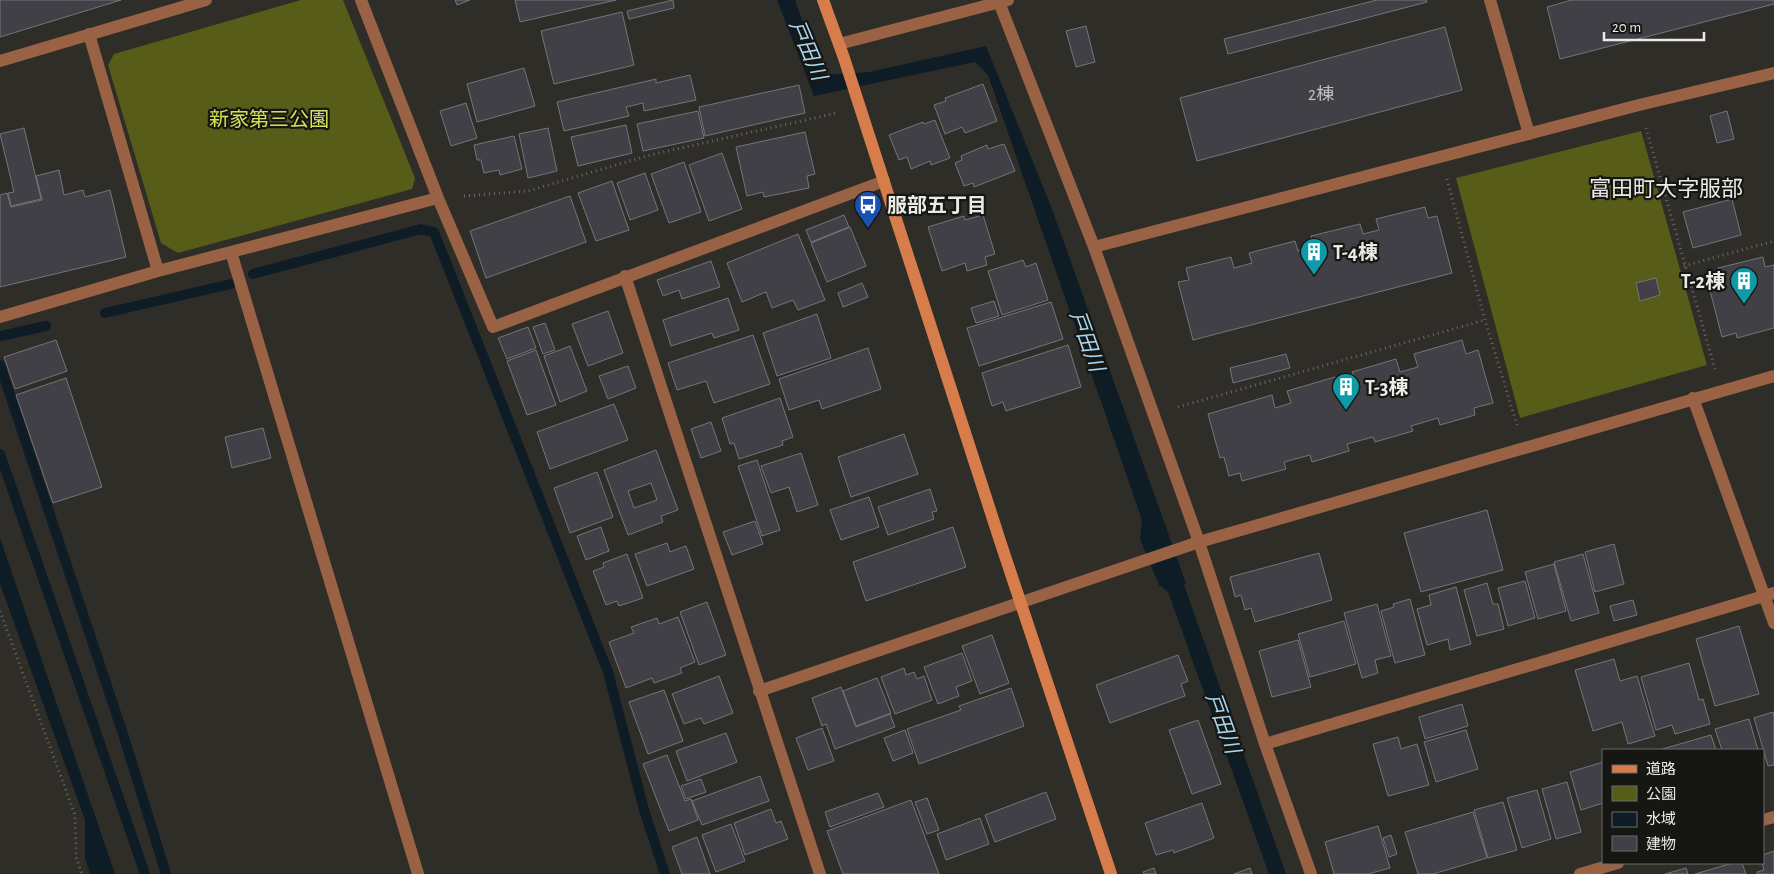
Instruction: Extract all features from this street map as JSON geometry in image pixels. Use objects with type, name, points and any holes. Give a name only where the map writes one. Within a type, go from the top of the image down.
[{"type":"street","points":[[0,62],[206,0]]},
{"type":"street","points":[[361,0],[438,198],[493,327],[625,276],[884,182]]},
{"type":"street","points":[[823,0],[840,44],[1020,603],[1111,874]]},
{"type":"street","points":[[1490,0],[1529,134]]},
{"type":"street","points":[[840,44],[1003,1],[1094,247],[1199,542],[1310,874]]},
{"type":"street","points":[[89,34],[158,271]]},
{"type":"street","points":[[1094,247],[1640,105],[1774,73]]},
{"type":"street","points":[[0,317],[158,271],[438,198]]},
{"type":"street","points":[[231,252],[418,874]]},
{"type":"street","points":[[625,276],[820,874]]},
{"type":"street","points":[[759,691],[1199,542],[1774,376]]},
{"type":"street","points":[[1693,398],[1769,594],[1774,624]]},
{"type":"street","points":[[1265,744],[1769,594]]},
{"type":"street","points":[[1580,874],[1615,864]]},
{"type":"path","points":[[438,198],[528,191],[650,155],[858,102]]},
{"type":"path","points":[[1644,123],[1715,370]]},
{"type":"path","points":[[1446,173],[1485,320],[1517,426]]},
{"type":"path","points":[[1684,266],[1774,240]]},
{"type":"path","points":[[1178,407],[1485,320]]},
{"type":"path","points":[[0,610],[75,815],[76,858],[82,874]]},
{"type":"green space","name":"新家第三公園","points":[[301,0],[343,0],[415,178],[412,189],[178,253],[161,243],[108,65],[114,54]]},
{"type":"green space","points":[[1641,131],[1707,365],[1520,418],[1456,178]]},
{"type":"water","name":"戸田川","points":[[777,0],[795,0],[822,75],[869,72],[986,46],[1052,209],[1186,583],[1184,585],[1286,874],[1269,874],[1168,592],[1159,585],[1140,539],[1142,520],[988,75],[975,62],[814,96]]},
{"type":"water","points":[[0,538],[115,874],[90,874],[85,858],[85,820],[0,584]]},
{"type":"building","points":[[0,0],[121,0],[0,37]]},
{"type":"building","points":[[455,0],[470,0],[457,5]]},
{"type":"building","points":[[515,0],[616,0],[520,22]]},
{"type":"building","points":[[673,0],[674,8],[629,19],[627,11]]},
{"type":"building","points":[[1377,0],[1426,0],[1427,2],[1228,54],[1224,39]]},
{"type":"building","points":[[1572,0],[1774,0],[1774,4],[1560,59],[1547,7]]},
{"type":"building","points":[[622,12],[634,65],[554,84],[541,31]]},
{"type":"building","points":[[1086,26],[1095,62],[1076,67],[1066,31]]},
{"type":"building","points":[[1445,27],[1462,90],[1197,161],[1180,98]]},
{"type":"building","points":[[524,68],[535,106],[477,122],[467,84]]},
{"type":"building","points":[[690,75],[696,100],[644,111],[643,103],[626,107],[629,116],[564,131],[557,102],[656,79],[656,83]]},
{"type":"building","points":[[983,84],[997,121],[965,133],[962,127],[945,134],[934,105],[946,101],[945,98]]},
{"type":"building","points":[[799,85],[805,113],[705,136],[699,107]]},
{"type":"building","points":[[466,103],[477,138],[451,146],[440,111]]},
{"type":"building","points":[[698,111],[704,138],[643,151],[637,124]]},
{"type":"building","points":[[1727,111],[1734,139],[1717,143],[1710,116]]},
{"type":"building","points":[[935,120],[950,158],[931,165],[930,161],[911,169],[907,157],[899,160],[889,135],[923,122],[924,124]]},
{"type":"building","points":[[626,125],[632,153],[578,166],[571,137]]},
{"type":"building","points":[[24,128],[41,199],[11,206],[8,193],[14,192],[0,134]]},
{"type":"building","points":[[548,128],[557,171],[528,178],[519,134]]},
{"type":"building","points":[[805,132],[815,174],[807,176],[809,188],[764,197],[763,192],[747,196],[736,147]]},
{"type":"building","points":[[514,136],[522,169],[500,175],[499,170],[484,173],[481,160],[477,160],[474,145]]},
{"type":"building","points":[[1004,144],[1015,171],[974,187],[973,183],[964,186],[955,163],[962,160],[961,156],[987,145],[988,149]]},
{"type":"building","points":[[722,153],[742,209],[709,221],[689,165]]},
{"type":"building","points":[[684,162],[701,212],[669,223],[651,174]]},
{"type":"building","points":[[59,170],[64,195],[83,190],[85,197],[110,190],[126,257],[0,287],[0,195],[7,193],[11,207],[42,200],[36,176]]},
{"type":"building","points":[[645,173],[658,210],[630,220],[617,183]]},
{"type":"building","points":[[612,181],[629,230],[596,241],[578,193]]},
{"type":"building","points":[[570,196],[586,242],[486,278],[470,231]]},
{"type":"building","points":[[1732,199],[1741,235],[1693,248],[1683,212]]},
{"type":"building","name":"T-4棟","points":[[1425,207],[1428,218],[1437,216],[1452,273],[1193,340],[1178,282],[1189,280],[1186,268],[1231,257],[1234,268],[1252,263],[1249,253],[1295,241],[1298,251],[1314,247],[1311,236],[1360,224],[1363,234],[1379,230],[1376,219]]},
{"type":"building","points":[[844,215],[849,227],[811,242],[806,230]]},
{"type":"building","points":[[983,215],[995,254],[985,257],[987,265],[967,271],[965,263],[942,271],[928,227],[964,216],[965,220]]},
{"type":"building","points":[[850,227],[866,266],[827,282],[811,243]]},
{"type":"building","points":[[798,234],[825,300],[798,310],[793,300],[772,308],[766,292],[742,302],[727,263]]},
{"type":"building","name":"T-2棟","points":[[1763,257],[1765,267],[1774,265],[1774,328],[1737,338],[1736,333],[1722,337],[1708,283],[1721,279],[1718,268]]},
{"type":"building","points":[[1023,260],[1026,267],[1036,263],[1048,300],[1002,315],[988,271]]},
{"type":"building","points":[[711,261],[720,287],[682,299],[679,290],[663,296],[657,280]]},
{"type":"building","points":[[1656,278],[1660,295],[1640,301],[1636,283]]},
{"type":"building","points":[[862,283],[868,297],[843,307],[838,293]]},
{"type":"building","points":[[728,298],[739,330],[714,338],[712,333],[671,346],[663,320]]},
{"type":"building","points":[[994,301],[999,316],[976,323],[971,308]]},
{"type":"building","points":[[1051,302],[1063,339],[979,366],[967,328]]},
{"type":"building","points":[[608,311],[623,353],[588,366],[572,324]]},
{"type":"building","points":[[817,314],[831,358],[777,376],[763,333]]},
{"type":"building","points":[[545,323],[555,350],[543,354],[533,327]]},
{"type":"building","points":[[528,327],[536,348],[507,359],[498,338]]},
{"type":"building","points":[[753,335],[770,384],[714,403],[706,381],[677,390],[668,363]]},
{"type":"building","points":[[56,340],[67,371],[15,389],[4,357]]},
{"type":"building","name":"T-3棟","points":[[1462,340],[1466,354],[1478,350],[1493,403],[1474,408],[1475,415],[1440,425],[1438,418],[1411,426],[1413,431],[1375,442],[1373,437],[1347,444],[1349,451],[1312,462],[1310,455],[1284,462],[1286,469],[1242,481],[1240,473],[1229,476],[1224,457],[1220,458],[1208,414],[1272,395],[1275,408],[1291,403],[1287,391],[1335,377],[1338,390],[1356,385],[1352,372],[1396,359],[1400,372],[1418,367],[1414,354]]},
{"type":"building","points":[[1068,345],[1081,387],[1006,411],[1003,402],[992,406],[982,373]]},
{"type":"building","points":[[570,346],[587,391],[560,402],[544,356]]},
{"type":"building","points":[[868,348],[881,389],[822,409],[819,400],[789,410],[779,379]]},
{"type":"building","points":[[536,350],[556,405],[527,415],[507,361]]},
{"type":"building","points":[[1286,354],[1290,368],[1233,383],[1230,368]]},
{"type":"building","points":[[628,366],[636,388],[608,399],[599,376]]},
{"type":"building","points":[[66,378],[102,487],[53,503],[16,395]]},
{"type":"building","points":[[780,398],[793,437],[782,441],[783,445],[739,459],[734,443],[730,444],[722,418]]},
{"type":"building","points":[[614,404],[628,440],[550,469],[537,432]]},
{"type":"building","points":[[711,422],[721,451],[701,458],[691,429]]},
{"type":"building","points":[[263,428],[271,458],[232,468],[225,437]]},
{"type":"building","points":[[904,434],[918,474],[851,497],[838,457]]},
{"type":"building","points":[[656,450],[678,510],[661,516],[663,522],[628,535],[604,470]],"holes":[[[651,483],[657,500],[634,508],[628,491]]]},
{"type":"building","points":[[801,453],[818,505],[797,512],[789,487],[771,493],[761,466]]},
{"type":"building","points":[[757,460],[780,530],[762,536],[738,466]]},
{"type":"building","points":[[597,472],[613,517],[570,533],[554,488]]},
{"type":"building","points":[[930,489],[937,511],[932,512],[934,519],[888,535],[878,507]]},
{"type":"building","points":[[869,497],[879,527],[841,540],[830,510]]},
{"type":"building","points":[[1487,510],[1503,570],[1421,592],[1404,533]]},
{"type":"building","points":[[755,521],[763,544],[732,555],[723,532]]},
{"type":"building","points":[[601,527],[609,551],[586,560],[577,536]]},
{"type":"building","points":[[953,527],[966,567],[866,601],[853,562]]},
{"type":"building","points":[[667,543],[670,552],[686,546],[694,569],[647,586],[635,554]]},
{"type":"building","points":[[1614,544],[1624,584],[1595,592],[1585,552]]},
{"type":"building","points":[[1319,553],[1332,600],[1255,622],[1251,608],[1245,610],[1241,595],[1235,597],[1230,577]]},
{"type":"building","points":[[627,554],[643,598],[619,606],[617,601],[606,605],[593,571],[604,567],[603,563]]},
{"type":"building","points":[[1583,554],[1599,613],[1571,621],[1554,562]]},
{"type":"building","points":[[1554,564],[1566,611],[1538,619],[1525,572]]},
{"type":"building","points":[[1525,581],[1535,618],[1508,626],[1498,588]]},
{"type":"building","points":[[1487,583],[1493,604],[1498,604],[1504,629],[1477,636],[1464,590]]},
{"type":"building","points":[[1456,587],[1471,644],[1450,650],[1448,639],[1427,645],[1417,609],[1431,605],[1429,595]]},
{"type":"building","points":[[1410,599],[1425,655],[1395,663],[1381,611],[1394,607],[1393,604]]},
{"type":"building","points":[[1633,600],[1637,615],[1614,621],[1610,606]]},
{"type":"building","points":[[707,602],[726,655],[699,665],[680,612]]},
{"type":"building","points":[[1377,604],[1391,656],[1375,660],[1378,673],[1362,678],[1344,613]]},
{"type":"building","points":[[678,617],[695,662],[680,668],[682,673],[654,683],[652,678],[626,688],[609,642],[634,633],[631,627],[657,618],[659,624]]},
{"type":"building","points":[[1344,621],[1356,664],[1310,677],[1298,634]]},
{"type":"building","points":[[1739,626],[1759,694],[1715,706],[1696,639]]},
{"type":"building","points":[[992,635],[1009,683],[980,694],[962,646]]},
{"type":"building","points":[[1298,640],[1311,687],[1272,697],[1259,651]]},
{"type":"building","points":[[962,653],[972,681],[956,687],[959,696],[938,704],[924,667]]},
{"type":"building","points":[[1178,655],[1188,681],[1181,684],[1185,696],[1110,723],[1096,685]]},
{"type":"building","points":[[1614,659],[1620,681],[1637,676],[1655,736],[1628,744],[1622,722],[1593,731],[1575,670]]},
{"type":"building","points":[[1689,663],[1699,700],[1703,699],[1710,724],[1675,734],[1672,725],[1656,730],[1641,677]]},
{"type":"building","points":[[904,668],[906,675],[914,672],[917,679],[924,676],[932,700],[895,714],[881,677]]},
{"type":"building","points":[[719,676],[733,713],[704,724],[701,718],[684,724],[672,694]]},
{"type":"building","points":[[877,678],[891,713],[856,726],[843,691]]},
{"type":"building","points":[[841,687],[856,727],[890,714],[895,727],[835,749],[826,724],[822,726],[812,698]]},
{"type":"building","points":[[1011,688],[1024,726],[919,764],[907,729],[961,710],[959,706]]},
{"type":"building","points":[[664,690],[683,741],[648,754],[629,702]]},
{"type":"building","points":[[1462,704],[1468,726],[1425,739],[1419,717]]},
{"type":"building","points":[[1773,712],[1774,765],[1768,766],[1754,718]]},
{"type":"building","points":[[1749,719],[1758,749],[1722,749],[1715,729]]},
{"type":"building","points":[[1198,720],[1221,784],[1192,794],[1169,730]]},
{"type":"building","points":[[822,728],[834,761],[808,770],[796,738]]},
{"type":"building","points":[[905,730],[913,753],[893,761],[884,738]]},
{"type":"building","points":[[1466,730],[1478,769],[1436,782],[1424,742]]},
{"type":"building","points":[[726,733],[737,762],[687,781],[676,751]]},
{"type":"building","points":[[1711,735],[1716,749],[1662,749]]},
{"type":"building","points":[[1398,737],[1401,749],[1417,744],[1429,785],[1388,796],[1373,744]]},
{"type":"building","points":[[667,755],[685,801],[691,799],[698,820],[669,831],[643,764]]},
{"type":"building","points":[[1602,762],[1602,803],[1581,810],[1570,772]]},
{"type":"building","points":[[760,776],[769,801],[702,825],[692,801]]},
{"type":"building","points":[[701,779],[706,792],[686,799],[681,786]]},
{"type":"building","points":[[1567,782],[1581,832],[1556,839],[1542,789]]},
{"type":"building","points":[[1537,790],[1551,839],[1522,848],[1507,798]]},
{"type":"building","points":[[1046,792],[1056,819],[995,842],[985,815]]},
{"type":"building","points":[[878,793],[884,807],[830,827],[825,812]]},
{"type":"building","points":[[927,798],[939,830],[927,834],[915,802]]},
{"type":"building","points":[[911,800],[939,874],[843,874],[827,831]]},
{"type":"building","points":[[1503,802],[1517,850],[1488,858],[1474,810]]},
{"type":"building","points":[[1202,803],[1214,838],[1174,853],[1173,850],[1156,855],[1145,823]]},
{"type":"building","points":[[771,809],[776,823],[781,821],[788,839],[745,855],[734,823]]},
{"type":"building","points":[[1473,812],[1487,858],[1433,874],[1418,874],[1405,832]]},
{"type":"building","points":[[980,818],[989,844],[946,860],[937,834]]},
{"type":"building","points":[[731,824],[745,861],[716,872],[702,835]]},
{"type":"building","points":[[1378,826],[1390,868],[1368,874],[1334,874],[1325,842]]},
{"type":"building","points":[[1391,835],[1397,854],[1389,857],[1383,838]]},
{"type":"building","points":[[697,837],[710,874],[682,874],[672,847]]},
{"type":"building","points":[[1774,851],[1774,874],[1757,874],[1757,872],[1764,870],[1762,864],[1764,864],[1764,855]]},
{"type":"building","points":[[1730,864],[1742,864],[1746,874],[1695,874]]},
{"type":"building","points":[[1154,868],[1156,874],[1144,874],[1143,872]]},
{"type":"building","points":[[1250,868],[1252,874],[1234,874]]},
{"type":"building","points":[[1686,868],[1688,874],[1665,874]]},
{"type":"waterway","points":[[253,274],[421,229],[434,232],[608,672],[644,810],[665,874]]},
{"type":"waterway","points":[[105,313],[231,284]]},
{"type":"waterway","points":[[0,336],[46,326]]},
{"type":"waterway","points":[[0,365],[124,737],[166,874]]},
{"type":"waterway","points":[[0,454],[145,874]]},
{"type":"place","name":"服部五丁目","points":[[868,229]]},
{"type":"place","name":"T-4棟","points":[[1314,276]]},
{"type":"place","name":"T-2棟","points":[[1744,305]]},
{"type":"place","name":"T-3棟","points":[[1346,411]]},
{"type":"district","name":"富田町大字服部","points":[[1666,188]]}]
